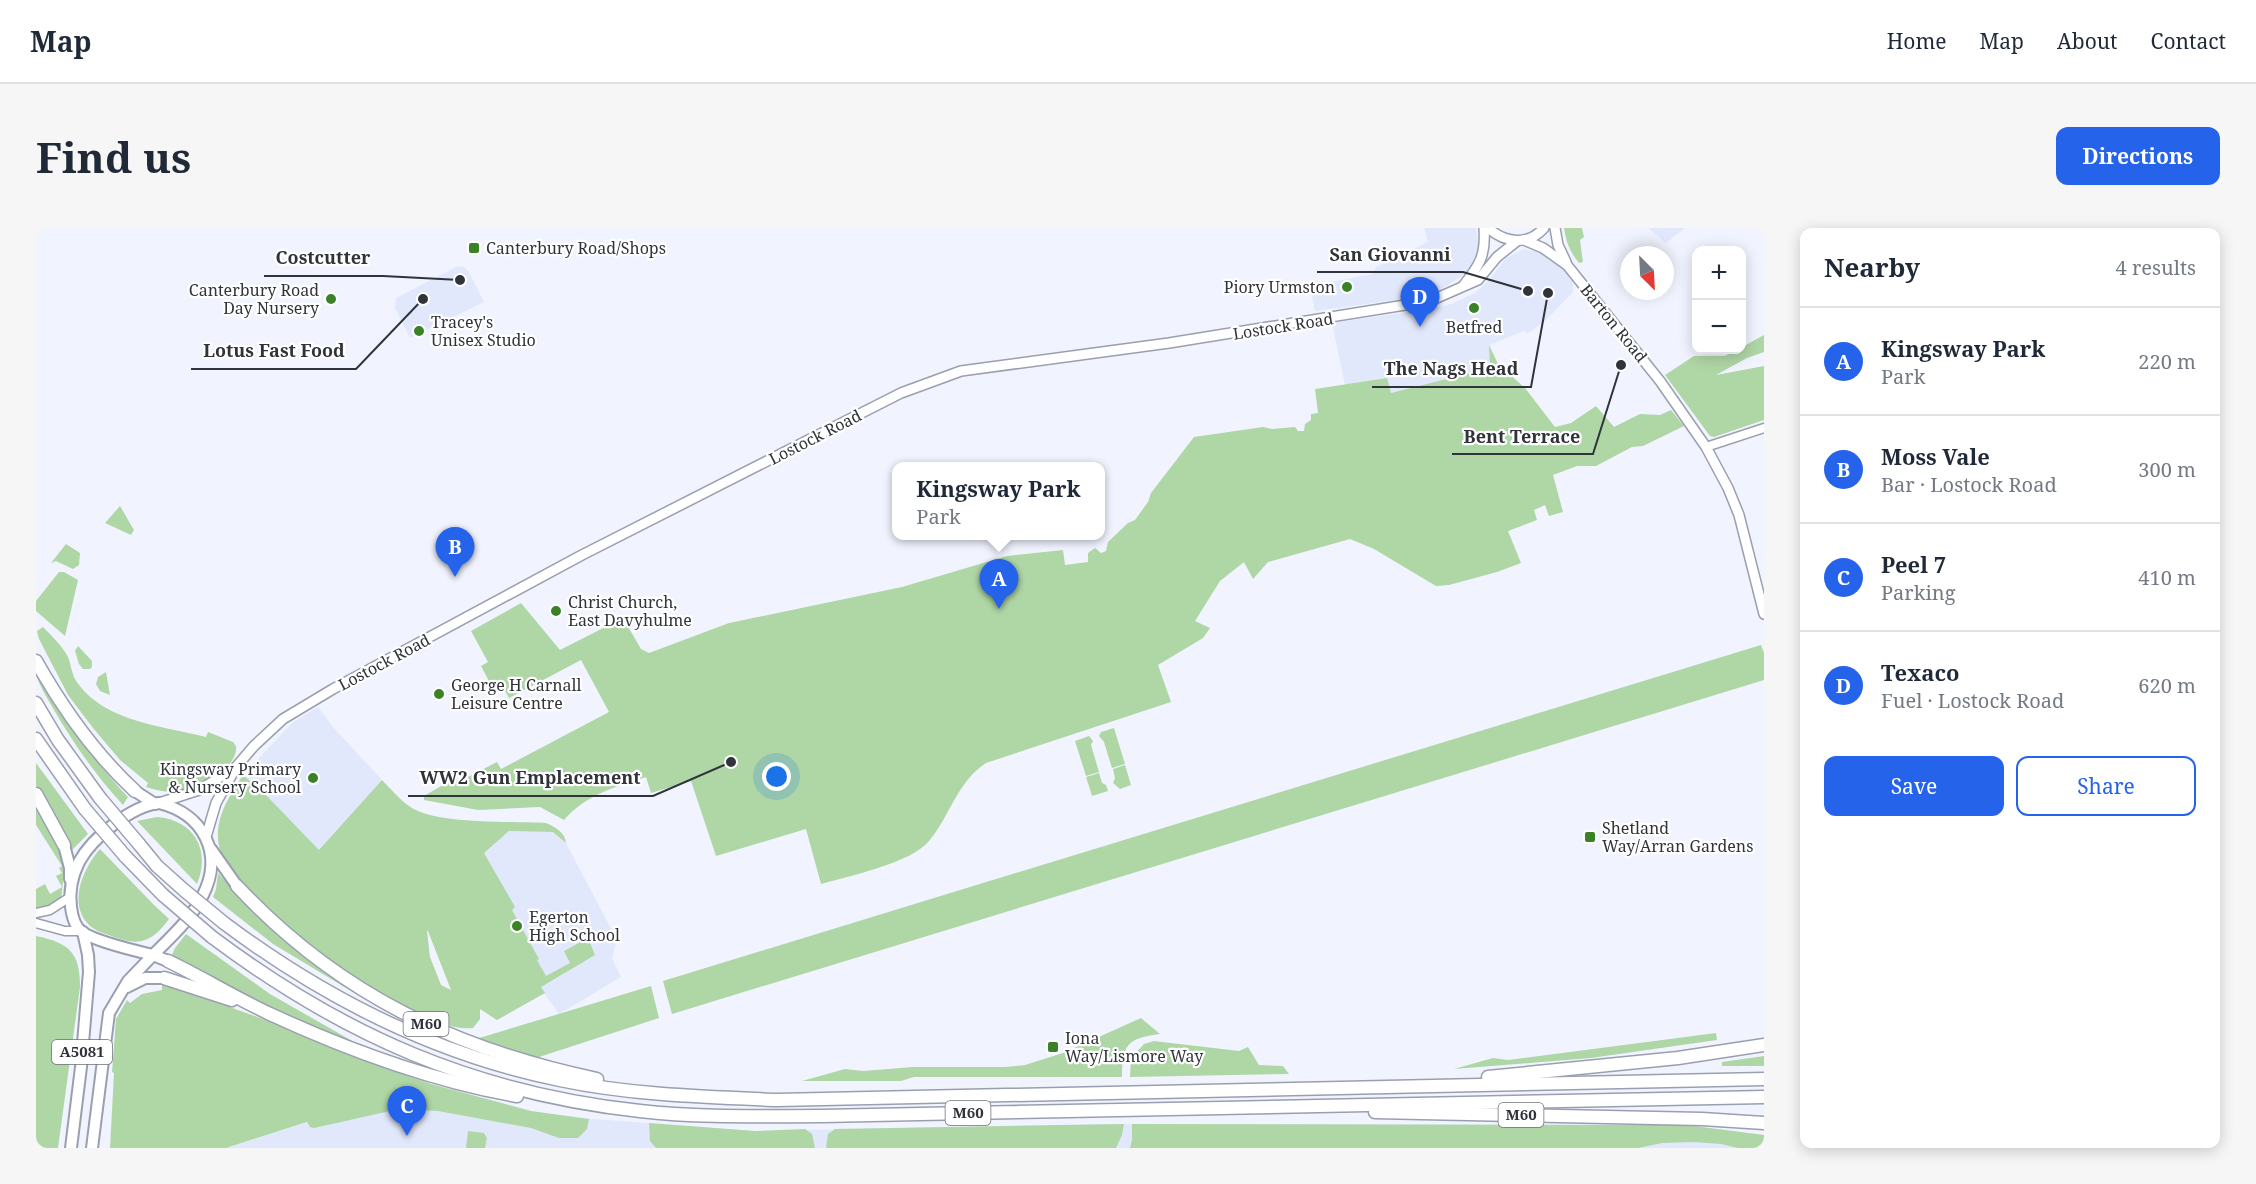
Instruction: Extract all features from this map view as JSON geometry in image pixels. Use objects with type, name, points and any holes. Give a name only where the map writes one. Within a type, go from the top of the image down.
[{"type":"highway","points":[[36,661],[65,709],[112,768],[135,791],[157,804],[171,806],[190,817],[237,886]]},
{"type":"highway","name":"M60","points":[[36,703],[58,740],[99,798],[157,866],[259,949],[306,980],[375,1018],[459,1052],[548,1078],[652,1093],[777,1100],[1764,1079]]},
{"type":"highway","name":"M60","points":[[36,740],[85,809],[125,856],[163,895],[212,937],[268,978],[305,1002],[397,1048],[466,1074],[546,1096],[640,1111],[707,1116],[1764,1097]]},
{"type":"highway","points":[[36,794],[64,845],[70,868],[73,918],[82,932],[168,961]]},
{"type":"highway","points":[[70,893],[79,862],[100,838],[133,812],[157,804]]},
{"type":"highway","points":[[153,955],[174,934],[202,896],[210,874],[208,841]]},
{"type":"highway","name":"M60","points":[[237,886],[269,919],[314,957],[366,993],[402,1012],[444,1032],[496,1052],[652,1093]]},
{"type":"highway","name":"A5081","points":[[71,1148],[89,972],[88,955],[82,932]]},
{"type":"highway","name":"A5081","points":[[92,1148],[107,1019],[120,993],[153,955]]},
{"type":"highway","name":"M60","points":[[168,961],[267,1012],[328,1040],[461,1084],[519,1097],[590,1104]]},
{"type":"highway","points":[[120,993],[145,978],[164,978]]},
{"type":"highway","name":"M60","points":[[164,978],[267,1012]]},
{"type":"highway","name":"M60","points":[[1358,1087],[1561,1071],[1678,1058],[1764,1045]]},
{"type":"highway","name":"M60","points":[[1279,1107],[1418,1115],[1492,1114],[1733,1121],[1764,1125]]},
{"type":"main road","name":"Barton Road","points":[[1486,228],[1502,238],[1543,248],[1567,265]]},
{"type":"main road","points":[[1462,288],[1481,261],[1485,251],[1486,228]]},
{"type":"main road","name":"Lostock Road","points":[[208,841],[216,803],[236,767],[254,746],[283,719],[333,689],[582,555],[867,410],[939,377],[961,370],[1181,341],[1416,304],[1443,297],[1478,280],[1497,257],[1520,241],[1533,237],[1544,228]]},
{"type":"main road","name":"Barton Road","points":[[1555,228],[1558,245],[1567,265],[1660,381],[1706,447]]},
{"type":"main road","points":[[1706,447],[1728,488],[1739,515],[1764,614]]},
{"type":"main road","name":"Lostock Road","points":[[157,804],[209,785],[236,767]]},
{"type":"street","points":[[1706,447],[1764,428]]},
{"type":"street","points":[[36,913],[50,910],[70,893]]},
{"type":"street","points":[[36,923],[65,931],[82,932]]},
{"type":"shaded area","points":[[1424,228],[1476,228],[1479,247],[1469,271],[1447,286],[1417,297],[1315,311],[1310,286],[1372,274],[1376,267],[1428,242]]},
{"type":"shaded area","points":[[1648,228],[1685,228],[1666,243]]},
{"type":"shaded area","points":[[1524,249],[1547,255],[1564,268],[1573,277],[1573,292],[1546,320],[1527,334],[1524,331],[1489,345],[1490,368],[1391,393],[1386,378],[1345,385],[1332,323],[1451,304],[1475,293],[1489,280],[1506,258]]},
{"type":"shaded area","points":[[458,266],[464,267],[469,272],[484,302],[410,338],[395,308],[396,298]]},
{"type":"shaded area","name":"Kingsway Primary & Nursery School","points":[[318,707],[334,728],[382,780],[319,851],[265,794],[243,775],[293,722]]},
{"type":"shaded area","name":"Egerton High School","points":[[509,831],[554,832],[566,843],[617,940],[612,958],[621,977],[559,1014],[544,993],[497,1020],[452,990],[425,924],[435,895]]},
{"type":"shaded area","points":[[431,1084],[531,1111],[581,1118],[755,1131],[1100,1124],[1686,1125],[1764,1135],[1764,1148],[226,1148]]},
{"type":"green space","points":[[1564,228],[1582,228],[1584,237],[1580,240],[1583,262],[1579,263],[1571,251]]},
{"type":"green space","points":[[1764,335],[1764,352],[1747,358],[1716,375],[1764,366],[1764,420],[1714,437],[1710,436],[1665,375],[1694,356],[1746,354],[1746,345]]},
{"type":"green space","points":[[1489,345],[1498,364],[1525,388],[1555,427],[1571,423],[1596,406],[1614,427],[1640,414],[1660,415],[1671,410],[1684,426],[1643,446],[1632,447],[1596,466],[1577,466],[1553,475],[1563,512],[1549,516],[1545,505],[1534,510],[1537,520],[1508,531],[1521,563],[1497,572],[1449,585],[1436,586],[1374,549],[1350,539],[1268,562],[1253,579],[1244,562],[1220,581],[1195,621],[1210,628],[1203,638],[1158,665],[1171,702],[986,763],[961,789],[929,841],[920,849],[894,862],[821,884],[806,829],[716,856],[691,781],[651,793],[646,777],[635,780],[591,798],[564,820],[540,807],[478,810],[424,800],[424,796],[455,778],[458,782],[497,762],[501,769],[609,712],[581,660],[509,698],[499,681],[491,685],[481,666],[488,662],[471,631],[521,603],[560,650],[623,618],[641,649],[649,653],[729,623],[902,587],[1007,556],[1063,550],[1065,565],[1088,562],[1088,553],[1095,548],[1101,553],[1106,551],[1108,542],[1128,523],[1135,520],[1148,502],[1151,493],[1194,437],[1263,427],[1272,429],[1295,427],[1298,431],[1304,431],[1305,424],[1311,420],[1311,414],[1318,413],[1315,389],[1387,378],[1391,393],[1490,368]]},
{"type":"green space","points":[[120,506],[134,530],[131,535],[105,523]]},
{"type":"green space","points":[[66,544],[80,553],[79,565],[73,569],[56,561],[51,563]]},
{"type":"green space","points":[[59,572],[64,572],[78,580],[65,636],[36,611],[36,601]]},
{"type":"green space","points":[[43,627],[65,651],[79,685],[105,707],[137,721],[206,737],[208,732],[233,742],[236,746],[232,761],[217,775],[191,789],[169,792],[146,787],[148,783],[120,760],[68,695],[39,639],[37,631]]},
{"type":"green space","points":[[1761,645],[1764,653],[1764,680],[672,1014],[663,981]]},
{"type":"green space","points":[[78,646],[92,661],[90,669],[83,669],[79,664],[75,651]]},
{"type":"green space","points":[[106,672],[110,695],[100,691],[96,684],[98,677]]},
{"type":"green space","points":[[36,673],[79,738],[128,797],[123,805],[69,735],[39,683]]},
{"type":"green space","points":[[1114,728],[1125,764],[1112,768],[1104,742],[1099,736],[1101,732]]},
{"type":"green space","points":[[1089,736],[1093,741],[1091,745],[1099,772],[1086,776],[1075,741]]},
{"type":"green space","points":[[36,763],[88,834],[72,850],[36,785]]},
{"type":"green space","points":[[1125,765],[1131,785],[1120,789],[1113,783],[1115,778],[1113,769]]},
{"type":"green space","points":[[1099,773],[1108,791],[1092,796],[1086,777]]},
{"type":"green space","points":[[243,775],[265,794],[319,850],[382,780],[398,797],[421,812],[475,821],[546,823],[556,828],[562,833],[566,843],[553,832],[509,831],[484,853],[515,907],[512,910],[546,976],[570,963],[564,951],[588,938],[595,955],[541,987],[545,993],[497,1020],[480,1009],[480,1019],[473,1028],[446,1025],[411,1011],[372,990],[331,963],[292,933],[233,874],[220,850],[218,830],[227,801]],"holes":[[[428,931],[451,990],[441,985],[430,957]]]},
{"type":"green space","points":[[36,801],[61,848],[64,871],[61,902],[36,910],[36,889],[45,884],[50,894],[62,887],[56,876],[62,873],[59,868],[62,866],[36,825]]},
{"type":"green space","points":[[157,817],[181,824],[196,839],[202,860],[197,884],[137,821]]},
{"type":"green space","points":[[100,849],[169,919],[159,931],[149,938],[133,942],[114,937],[91,927],[82,916],[79,906],[80,886],[88,865]]},
{"type":"green space","points":[[218,873],[286,940],[361,997],[273,944],[213,897]]},
{"type":"green space","points":[[186,934],[270,994],[361,1046],[293,1018],[171,957]]},
{"type":"green space","points":[[36,936],[64,946],[75,957],[78,965],[80,987],[58,1148],[36,1148]]},
{"type":"green space","points":[[162,985],[174,987],[299,1032],[360,1059],[431,1084],[531,1111],[589,1119],[587,1129],[578,1138],[559,1138],[531,1128],[438,1111],[399,1109],[314,1128],[310,1127],[307,1122],[226,1148],[110,1148],[116,1019],[127,1000],[130,1003],[142,994],[162,990]]},
{"type":"green space","points":[[651,986],[659,1018],[536,1058],[476,1039]]},
{"type":"green space","points":[[1141,1018],[1160,1034],[1140,1038],[1129,1045],[1123,1057],[1122,1077],[914,1077],[901,1081],[802,1081],[845,1069],[863,1071],[913,1067],[1025,1065],[1063,1053]]},
{"type":"green space","points":[[1716,1033],[1717,1040],[1591,1058],[1454,1069],[1493,1058],[1508,1060]]},
{"type":"green space","points":[[1154,1041],[1239,1051],[1248,1047],[1259,1065],[1283,1066],[1289,1074],[1130,1077],[1131,1058],[1144,1044]]},
{"type":"green space","points":[[1764,1056],[1764,1066],[1722,1066],[1722,1062]]},
{"type":"green space","points":[[649,1123],[755,1131],[805,1129],[812,1134],[815,1148],[656,1148],[650,1141]]},
{"type":"green space","points":[[1124,1124],[1116,1148],[826,1148],[828,1134],[835,1129]]},
{"type":"green space","points":[[1132,1124],[1686,1125],[1764,1135],[1764,1148],[1738,1148],[1693,1142],[1662,1143],[1638,1148],[1130,1148]]},
{"type":"green space","points":[[468,1131],[484,1133],[487,1138],[485,1148],[466,1148]]},
{"type":"place","name":"Canterbury Road/Shops","points":[[474,248]]},
{"type":"place","name":"Costcutter","points":[[460,280]]},
{"type":"place","name":"Piory Urmston","points":[[1347,287]]},
{"type":"place","name":"San Giovanni","points":[[1528,291]]},
{"type":"place","name":"The Nags Head","points":[[1548,293]]},
{"type":"place","name":"Canterbury Road Day Nursery","points":[[331,299]]},
{"type":"place","name":"Lotus Fast Food","points":[[423,299]]},
{"type":"place","name":"Betfred","points":[[1474,308]]},
{"type":"place","name":"Texaco","points":[[1420,327]]},
{"type":"place","name":"Tracey's Unisex Studio","points":[[419,331]]},
{"type":"place","name":"Bent Terrace","points":[[1621,365]]},
{"type":"place","name":"Moss Vale","points":[[455,577]]},
{"type":"place","name":"Kingsway Park","points":[[999,609]]},
{"type":"place","name":"Christ Church, East Davyhulme","points":[[556,611]]},
{"type":"place","name":"George H Carnall Leisure Centre","points":[[439,694]]},
{"type":"place","name":"WW2 Gun Emplacement","points":[[731,762]]},
{"type":"place","name":"Kingsway Primary & Nursery School","points":[[313,778]]},
{"type":"place","name":"Shetland Way/Arran Gardens","points":[[1590,837]]},
{"type":"place","name":"Egerton High School","points":[[517,926]]},
{"type":"place","name":"Iona Way/Lismore Way","points":[[1053,1047]]},
{"type":"place","name":"Peel 7","points":[[407,1136]]}]
